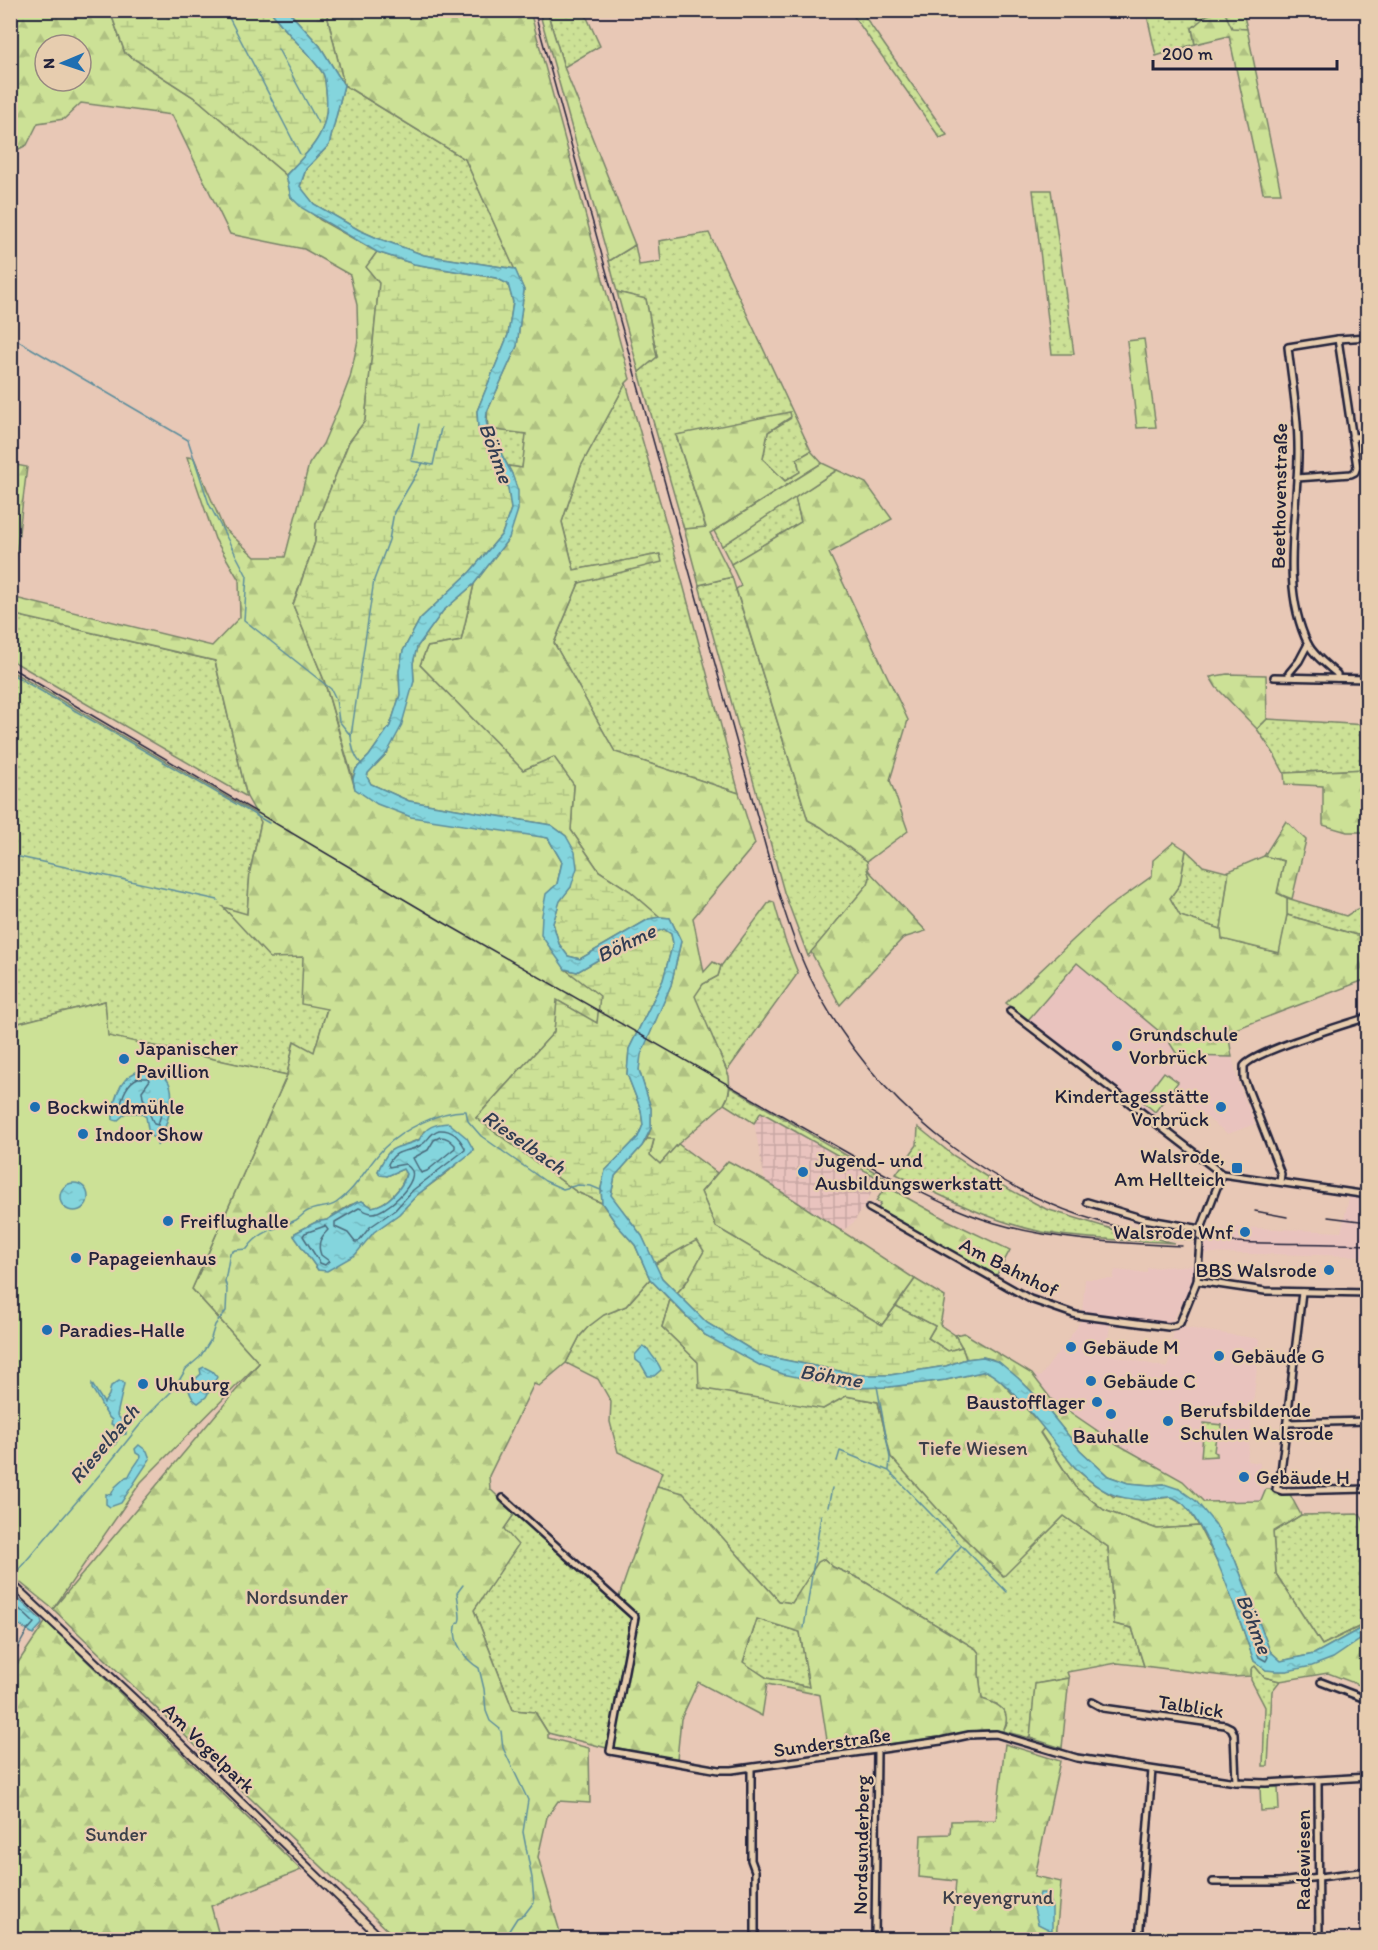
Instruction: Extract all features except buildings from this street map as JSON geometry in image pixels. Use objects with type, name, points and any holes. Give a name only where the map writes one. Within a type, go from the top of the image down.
[{"type":"street","points":[[1297,478],[1355,472],[1357,467],[1338,339],[1368,337]]},
{"type":"street","name":"Beethovenstraße","points":[[1337,678],[1337,674],[1319,658],[1308,644],[1295,600],[1293,577],[1298,435],[1288,346],[1338,339]]},
{"type":"street","points":[[1352,437],[1368,436]]},
{"type":"street","points":[[1289,677],[1289,673],[1308,644]]},
{"type":"street","points":[[1274,677],[1368,678]]},
{"type":"street","points":[[1010,1011],[1222,1174],[1368,1195]]},
{"type":"street","points":[[1280,1182],[1281,1174],[1244,1079],[1244,1066],[1250,1060],[1298,1040],[1368,1017]]},
{"type":"street","points":[[1222,1174],[1201,1229],[1197,1281],[1265,1291],[1368,1293]]},
{"type":"street","points":[[1087,1202],[1144,1219],[1201,1229]]},
{"type":"street","name":"Am Bahnhof","points":[[869,1208],[1022,1295],[1076,1315],[1175,1326],[1183,1318],[1197,1281]]},
{"type":"street","points":[[1302,1292],[1281,1472],[1276,1489],[1282,1491],[1368,1489]]},
{"type":"street","points":[[1287,1423],[1368,1421]]},
{"type":"street","name":"Sunderstraße","points":[[503,1498],[634,1617],[610,1751],[719,1770],[751,1769],[969,1735],[989,1734],[1004,1736],[1077,1758],[1236,1782],[1368,1777]]},
{"type":"street","name":"Am Vogelpark","points":[[10,1582],[137,1701],[383,1940]]},
{"type":"street","points":[[1321,1682],[1368,1700]]},
{"type":"street","name":"Talblick","points":[[1092,1702],[1102,1708],[1225,1725],[1231,1728],[1234,1734],[1236,1782]]},
{"type":"street","name":"Nordsunderberg","points":[[875,1940],[877,1751]]},
{"type":"street","points":[[751,1769],[751,1860],[755,1872],[755,1940]]},
{"type":"street","points":[[1139,1940],[1152,1770]]},
{"type":"street","name":"Radewiesen","points":[[1318,1780],[1319,1940]]},
{"type":"street","points":[[1213,1882],[1279,1882],[1368,1871]]},
{"type":"shaded area","name":"Grundschule Vorbrück","points":[[1077,962],[1166,1037],[1178,1056],[1232,1057],[1238,1083],[1255,1124],[1228,1134],[1173,1091],[1152,1118],[1028,1020]]},
{"type":"shaded area","points":[[761,1112],[880,1179],[854,1222],[842,1231],[765,1181],[754,1123]]},
{"type":"shaded area","points":[[1350,1194],[1367,1197],[1367,1256],[1203,1253],[1203,1232],[1237,1227],[1341,1232]]},
{"type":"shaded area","name":"Berufsbildende Schulen Walsrode","points":[[1194,1265],[1192,1286],[1171,1323],[1111,1316],[1106,1354],[1168,1368],[1174,1329],[1178,1324],[1180,1327],[1260,1339],[1247,1461],[1260,1463],[1259,1488],[1266,1489],[1262,1501],[1204,1502],[1183,1481],[1117,1444],[1051,1399],[1032,1374],[1040,1377],[1085,1313],[1082,1312],[1085,1279],[1113,1279],[1115,1270],[1147,1273],[1147,1268]]},
{"type":"green space","name":"Nordsunder","points":[[11,11],[110,11],[125,53],[198,100],[286,175],[291,197],[320,220],[377,252],[367,267],[379,283],[365,421],[349,442],[316,524],[315,542],[293,605],[324,680],[355,789],[548,838],[562,862],[557,884],[565,969],[601,996],[597,1024],[558,1001],[554,1032],[476,1118],[577,1192],[602,1203],[635,1245],[650,1279],[626,1306],[604,1315],[588,1327],[580,1336],[566,1363],[539,1386],[534,1384],[489,1476],[490,1489],[515,1513],[504,1529],[518,1545],[474,1610],[513,1710],[535,1712],[548,1733],[548,1738],[589,1748],[590,1803],[558,1801],[547,1817],[538,1857],[562,1939],[397,1939],[53,1609],[259,1363],[192,1289],[287,1075],[294,1041],[314,1052],[327,1009],[301,1004],[303,957],[270,958],[223,907],[247,914],[250,871],[261,822],[247,797],[215,661],[11,614],[10,464],[27,467],[11,597],[212,646],[240,617],[239,580],[215,539],[187,457],[194,458],[223,527],[255,557],[285,557],[309,464],[323,444],[340,404],[350,378],[358,340],[357,305],[350,275],[304,249],[230,234],[172,115],[81,103],[64,119],[38,123],[27,145],[11,153]],"holes":[[[424,1131],[466,1138],[473,1149],[449,1171],[417,1195],[399,1214],[318,1270],[294,1236],[295,1233],[316,1222],[327,1220],[350,1205],[362,1201],[372,1207],[389,1199],[402,1184],[406,1173],[403,1169],[387,1176],[378,1171],[394,1148],[420,1139]]]},
{"type":"green space","points":[[110,11],[271,11],[324,76],[326,117],[318,138],[286,175],[198,100],[125,53]]},
{"type":"green space","points":[[288,11],[326,11],[344,85],[320,46]]},
{"type":"green space","points":[[326,11],[530,11],[630,379],[581,466],[562,522],[574,570],[660,554],[662,562],[579,583],[554,643],[615,752],[739,793],[755,844],[693,918],[704,972],[713,962],[721,966],[718,976],[703,984],[695,996],[729,1076],[728,1094],[724,1104],[678,1144],[660,1164],[650,1155],[654,1140],[647,1139],[651,1128],[651,1108],[639,1070],[640,1055],[671,985],[681,941],[670,918],[660,917],[630,891],[599,871],[571,830],[574,785],[523,771],[420,665],[427,647],[461,641],[474,584],[509,538],[512,474],[508,466],[522,468],[526,434],[488,429],[487,412],[517,346],[524,290],[465,159],[344,85]]},
{"type":"green space","points":[[539,11],[547,11],[564,67],[635,245],[609,261]]},
{"type":"green space","points":[[547,11],[584,11],[600,46],[564,67]]},
{"type":"green space","points":[[850,11],[861,11],[947,135],[940,138]]},
{"type":"green space","points":[[1146,11],[1243,11],[1247,29],[1192,28],[1195,44],[1156,56]]},
{"type":"green space","points":[[1224,11],[1232,28],[1247,29],[1281,193],[1263,193],[1229,36],[1195,44],[1192,28],[1207,15]]},
{"type":"green space","points":[[344,85],[465,159],[515,269],[424,255],[359,230],[314,204],[300,187],[306,169],[329,145]]},
{"type":"green space","points":[[1033,190],[1051,190],[1074,354],[1052,354]]},
{"type":"green space","points":[[709,233],[811,451],[797,459],[800,472],[785,481],[763,459],[768,432],[791,418],[676,435],[706,528],[684,529],[639,372],[657,357],[646,299],[617,292],[609,261],[635,245],[639,265],[661,262],[659,241]]},
{"type":"green space","points":[[377,252],[414,264],[496,278],[508,284],[513,302],[508,335],[477,411],[478,427],[508,488],[511,509],[502,534],[470,572],[420,619],[403,651],[399,671],[400,695],[390,726],[369,756],[356,769],[353,779],[324,680],[293,605],[315,542],[316,524],[349,442],[365,421],[379,283],[366,267]]},
{"type":"green space","points":[[617,292],[646,299],[657,357],[639,372]]},
{"type":"green space","points":[[1144,339],[1156,427],[1137,428],[1127,341]]},
{"type":"green space","points":[[626,383],[739,793],[615,752],[554,643],[579,583],[660,554],[574,570],[562,522],[581,466]]},
{"type":"green space","points":[[790,412],[791,417],[768,432],[763,459],[785,481],[800,472],[797,459],[811,451],[822,463],[710,533],[732,577],[699,585],[684,529],[706,527],[676,435]]},
{"type":"green space","points":[[488,429],[527,433],[522,468],[508,466]]},
{"type":"green space","points":[[822,463],[837,470],[722,546],[714,531]]},
{"type":"green space","points":[[837,470],[866,483],[892,519],[829,553],[908,720],[890,780],[908,831],[867,861],[808,820],[736,589],[741,586],[731,564],[801,522],[795,497]]},
{"type":"green space","points":[[795,497],[801,522],[731,564],[722,546]]},
{"type":"green space","points":[[732,577],[808,820],[867,861],[870,878],[868,884],[808,956],[784,892],[699,585]]},
{"type":"green space","points":[[474,584],[461,641],[427,647],[420,665],[523,770],[554,757],[574,785],[571,830],[599,871],[630,891],[660,917],[649,919],[580,959],[568,956],[559,944],[553,923],[560,900],[571,887],[566,836],[551,825],[409,801],[371,784],[367,777],[387,753],[414,681],[413,663],[417,647],[443,611]]},
{"type":"green space","points":[[11,614],[215,661],[247,797],[11,660]]},
{"type":"green space","points":[[11,671],[258,815],[261,822],[250,871],[247,915],[225,908],[303,957],[327,1008],[314,1053],[294,1042],[287,1075],[107,1036],[105,1001],[11,1025]]},
{"type":"green space","points":[[1227,674],[1266,675],[1267,719],[1257,729],[1216,687],[1210,677]]},
{"type":"green space","points":[[1267,719],[1367,725],[1367,769],[1284,773],[1257,729]]},
{"type":"green space","points":[[1367,769],[1367,832],[1347,832],[1323,825],[1323,786],[1285,784],[1284,773]]},
{"type":"green space","points":[[1286,821],[1306,840],[1292,899],[1277,893],[1284,861],[1264,856]]},
{"type":"green space","points":[[1174,842],[1186,850],[1180,884],[1170,898],[1180,916],[1221,929],[1223,939],[1278,953],[1287,915],[1357,935],[1366,935],[1367,979],[1228,1032],[1232,1057],[1178,1056],[1166,1037],[1077,963],[1028,1020],[1006,1003],[1106,909],[1152,876],[1153,860]]},
{"type":"green space","points":[[1186,850],[1203,866],[1229,871],[1221,929],[1180,916],[1170,898],[1180,884]]},
{"type":"green space","points":[[1264,856],[1284,861],[1277,893],[1287,898],[1287,915],[1279,953],[1222,939],[1221,929],[1229,871]]},
{"type":"green space","points":[[867,869],[926,931],[903,938],[840,1005],[811,952],[868,884],[870,878]]},
{"type":"green space","points":[[1287,898],[1346,916],[1357,909],[1364,909],[1366,935],[1357,935],[1287,915]]},
{"type":"green space","points":[[770,901],[774,902],[798,973],[727,1071],[694,996],[703,984],[718,976],[721,966]]},
{"type":"green space","points":[[664,929],[671,934],[673,943],[663,980],[629,1049],[627,1074],[641,1110],[643,1125],[638,1137],[605,1171],[601,1188],[602,1203],[577,1192],[476,1118],[554,1032],[557,1000],[597,1023],[600,996],[565,969],[577,972],[627,943]]},
{"type":"green space","points":[[105,1001],[108,1036],[287,1075],[192,1289],[259,1363],[141,1482],[53,1609],[11,1575],[11,1025]]},
{"type":"green space","points":[[1164,1072],[1178,1082],[1155,1112],[1142,1101]]},
{"type":"green space","points":[[730,1087],[885,1178],[882,1182],[761,1112],[754,1123],[724,1104]]},
{"type":"green space","points":[[918,1127],[954,1156],[990,1179],[1046,1209],[1112,1229],[1175,1243],[1092,1238],[1042,1232],[1005,1222],[949,1199],[896,1174],[917,1145]]},
{"type":"green space","points":[[647,1139],[654,1139],[650,1155],[660,1164],[678,1144],[717,1173],[701,1192],[716,1227],[882,1325],[896,1306],[935,1326],[928,1338],[948,1351],[962,1347],[966,1359],[946,1366],[890,1375],[859,1375],[760,1355],[707,1323],[677,1293],[686,1283],[704,1251],[697,1240],[654,1264],[642,1236],[611,1196],[615,1176]]},
{"type":"green space","points":[[728,1161],[765,1181],[915,1279],[882,1325],[716,1227],[701,1192]]},
{"type":"green space","points":[[886,1186],[943,1218],[1010,1250],[995,1278],[878,1209],[881,1203],[876,1201]]},
{"type":"green space","points":[[697,1239],[704,1251],[688,1280],[677,1293],[662,1278],[654,1265]]},
{"type":"green space","points":[[650,1279],[670,1300],[662,1327],[698,1362],[823,1409],[846,1396],[878,1402],[891,1457],[962,1536],[1003,1576],[1064,1516],[1108,1547],[1114,1624],[1132,1628],[1144,1666],[1117,1663],[1067,1672],[1069,1678],[1036,1684],[1030,1738],[1003,1731],[1007,1723],[997,1704],[982,1699],[979,1653],[976,1649],[860,1579],[833,1567],[824,1559],[792,1603],[779,1601],[683,1494],[657,1486],[662,1472],[618,1452],[610,1422],[611,1402],[598,1379],[566,1363],[580,1336],[588,1327],[603,1315],[626,1306]]},
{"type":"green space","points":[[915,1279],[945,1297],[940,1325],[955,1335],[962,1347],[948,1351],[928,1338],[935,1326],[896,1306]]},
{"type":"green space","name":"Tiefe Wiesen","points":[[670,1300],[705,1335],[848,1388],[889,1387],[946,1380],[986,1371],[997,1377],[1044,1428],[1040,1433],[1075,1487],[1104,1510],[1157,1529],[1199,1526],[1223,1573],[1254,1661],[1266,1670],[1287,1671],[1367,1635],[1367,1688],[1328,1673],[1280,1681],[1264,1677],[1255,1666],[1251,1669],[1251,1676],[1232,1677],[1144,1666],[1132,1628],[1114,1624],[1108,1547],[1064,1516],[1004,1576],[962,1536],[891,1457],[878,1402],[846,1396],[823,1409],[699,1388],[698,1362],[662,1327]]},
{"type":"green space","points":[[964,1333],[1032,1374],[1051,1399],[1117,1444],[1183,1481],[1204,1502],[1261,1501],[1266,1489],[1287,1489],[1301,1515],[1273,1532],[1276,1574],[1322,1645],[1367,1623],[1367,1625],[1314,1654],[1281,1661],[1270,1651],[1234,1557],[1215,1524],[1164,1484],[1128,1483],[1108,1476],[1080,1450],[1038,1398],[1018,1378],[992,1359],[983,1357],[966,1359],[955,1335]]},
{"type":"green space","points":[[1204,1423],[1222,1425],[1221,1435],[1216,1435],[1214,1452],[1217,1456],[1201,1457]]},
{"type":"green space","points":[[1044,1428],[1077,1470],[1095,1485],[1113,1496],[1143,1500],[1172,1497],[1186,1505],[1199,1526],[1157,1529],[1104,1510],[1075,1487],[1040,1432]]},
{"type":"green space","points":[[657,1486],[683,1493],[779,1601],[792,1603],[818,1562],[824,1559],[833,1567],[860,1579],[976,1649],[979,1653],[982,1699],[1003,1709],[1006,1724],[1003,1731],[979,1730],[829,1753],[820,1695],[767,1684],[762,1716],[698,1682],[681,1719],[677,1759],[613,1747],[638,1617],[619,1597]],"holes":[[[757,1619],[800,1632],[809,1687],[767,1678],[743,1662]]]},
{"type":"green space","points":[[515,1513],[632,1618],[607,1748],[548,1733],[535,1712],[513,1710],[474,1610],[517,1545],[503,1529]]},
{"type":"green space","points":[[1360,1514],[1367,1527],[1367,1623],[1322,1645],[1276,1574],[1273,1532],[1301,1515]]},
{"type":"green space","points":[[757,1619],[800,1632],[809,1687],[767,1678],[743,1663]]},
{"type":"green space","name":"Sunder","points":[[46,1621],[301,1870],[211,1906],[220,1939],[11,1940],[11,1673]]},
{"type":"green space","points":[[1255,1666],[1264,1677],[1280,1681],[1272,1691],[1268,1766],[1263,1766],[1265,1707],[1251,1680],[1251,1669]]},
{"type":"green space","points":[[1069,1678],[1062,1748],[1030,1738],[1035,1684]]},
{"type":"green space","name":"Kreyengrund","points":[[1005,1744],[1060,1761],[1035,1876],[1061,1882],[1056,1939],[951,1939],[956,1881],[919,1877],[921,1835],[950,1834],[951,1821],[996,1820]]},
{"type":"green space","points":[[1260,1787],[1278,1787],[1279,1810],[1261,1811]]},
{"type":"water","name":"Böhme","points":[[271,11],[288,11],[320,46],[344,85],[329,145],[306,169],[300,186],[314,204],[359,230],[424,255],[515,269],[524,290],[517,346],[487,412],[486,421],[518,491],[518,510],[509,538],[474,584],[443,611],[417,647],[413,663],[414,681],[401,727],[387,753],[367,777],[371,784],[409,801],[551,825],[566,836],[575,852],[577,868],[571,887],[560,901],[553,923],[559,944],[568,956],[580,959],[649,919],[670,918],[681,941],[671,985],[641,1055],[639,1070],[651,1108],[651,1128],[642,1146],[615,1176],[611,1195],[642,1236],[662,1278],[707,1323],[760,1355],[859,1375],[890,1375],[946,1366],[966,1359],[983,1357],[999,1362],[1038,1398],[1080,1450],[1108,1476],[1128,1483],[1164,1484],[1179,1489],[1196,1501],[1215,1524],[1234,1557],[1270,1651],[1281,1661],[1314,1654],[1367,1625],[1367,1635],[1333,1658],[1312,1666],[1287,1671],[1266,1670],[1254,1661],[1220,1569],[1196,1520],[1183,1504],[1171,1497],[1144,1500],[1125,1498],[1101,1489],[1073,1465],[1015,1395],[986,1371],[946,1380],[889,1387],[848,1388],[783,1374],[761,1366],[705,1335],[650,1279],[635,1245],[602,1203],[601,1188],[605,1171],[638,1137],[643,1125],[641,1110],[627,1074],[629,1049],[663,980],[673,943],[671,934],[664,929],[627,943],[577,972],[565,969],[541,935],[546,894],[557,884],[562,862],[548,838],[411,817],[377,804],[355,789],[353,779],[356,769],[369,756],[390,726],[400,695],[399,671],[403,651],[420,619],[470,572],[502,534],[511,509],[508,488],[478,427],[477,411],[508,335],[513,302],[508,284],[496,278],[414,264],[377,252],[302,208],[291,197],[286,175],[312,147],[323,128],[327,105],[325,81],[316,64]]},
{"type":"water","points":[[136,1072],[152,1072],[161,1075],[171,1088],[172,1098],[168,1119],[157,1146],[158,1138],[152,1137],[146,1117],[140,1113],[126,1113],[117,1121],[113,1120],[118,1092],[125,1080]]},
{"type":"water","points":[[449,1123],[467,1138],[473,1149],[472,1152],[417,1195],[399,1214],[374,1232],[355,1255],[327,1271],[318,1270],[294,1236],[295,1233],[316,1222],[327,1220],[357,1202],[362,1201],[372,1207],[389,1199],[402,1185],[406,1174],[403,1169],[387,1176],[380,1175],[378,1171],[390,1151],[419,1140],[431,1127]]},
{"type":"water","points":[[74,1183],[84,1187],[88,1197],[84,1207],[74,1211],[64,1207],[60,1197],[64,1187]]},
{"type":"water","points":[[642,1347],[648,1349],[660,1367],[661,1370],[654,1376],[648,1376],[636,1360],[635,1355]]},
{"type":"water","points":[[204,1367],[217,1377],[206,1397],[198,1403],[191,1395],[189,1385],[201,1374],[200,1369]]},
{"type":"water","points":[[119,1381],[124,1384],[117,1415],[126,1426],[126,1434],[120,1435],[115,1445],[102,1446],[103,1443],[114,1440],[116,1427],[111,1424],[112,1420],[92,1389],[92,1384],[104,1403],[111,1386]]},
{"type":"water","points":[[139,1445],[147,1451],[150,1459],[121,1503],[110,1507],[106,1504],[106,1494],[111,1495],[115,1487],[129,1476],[141,1456],[136,1453],[135,1449]]},
{"type":"water","points":[[11,1592],[41,1620],[42,1624],[33,1634],[11,1620]]},
{"type":"water","points":[[1040,1893],[1046,1893],[1052,1908],[1052,1931],[1038,1924],[1033,1905],[1038,1901]]},
{"type":"waterway","points":[[225,10],[300,154]]},
{"type":"waterway","points":[[278,49],[318,123]]},
{"type":"waterway","points":[[10,336],[188,440],[209,504],[247,576],[244,620],[331,689],[336,699],[339,721],[351,736]]},
{"type":"waterway","points":[[419,424],[411,461],[433,465],[441,428]]},
{"type":"waterway","points":[[362,765],[354,751],[351,736],[374,580],[389,540],[394,512],[423,463]]},
{"type":"waterway","points":[[10,673],[269,823]]},
{"type":"waterway","points":[[10,855],[218,900]]},
{"type":"waterway","name":"Rieselbach","points":[[14,1575],[147,1416],[174,1389],[186,1369],[200,1357],[210,1341],[215,1325],[226,1311],[225,1281],[230,1253],[247,1249],[263,1234],[296,1220],[310,1210],[336,1203],[350,1191],[384,1148],[401,1134],[422,1122],[445,1114],[466,1111],[468,1121],[481,1136],[545,1181],[563,1189],[578,1185],[591,1186],[603,1191]]},
{"type":"waterway","points":[[877,1386],[890,1458],[889,1470]]},
{"type":"waterway","points":[[837,1461],[840,1451],[889,1471],[1007,1592]]},
{"type":"waterway","points":[[828,1507],[832,1488]]},
{"type":"waterway","points":[[804,1628],[821,1515]]},
{"type":"waterway","points":[[937,1574],[961,1546]]},
{"type":"waterway","points":[[463,1585],[457,1593],[460,1618],[456,1627],[456,1639],[465,1656],[479,1668],[486,1711],[490,1721],[500,1729]]},
{"type":"waterway","points":[[501,1731],[503,1748],[528,1800],[523,1832],[534,1902],[524,1915],[517,1918],[503,1940]]},
{"type":"railway","points":[[534,10],[777,888],[803,963],[837,1024],[871,1070],[910,1111],[954,1148],[1001,1179],[1053,1204],[1107,1224],[1163,1236],[1239,1242],[1368,1245]]},
{"type":"railway","points":[[10,667],[441,921],[916,1190],[968,1214],[1041,1234],[1088,1240],[1182,1246]]},
{"type":"railway","points":[[1255,1211],[1287,1217]]},
{"type":"railway","points":[[1328,1217],[1368,1222]]},
{"type":"place","name":"Grundschule Vorbrück","points":[[1117,1046]]},
{"type":"place","name":"Japanischer Pavillion","points":[[124,1059]]},
{"type":"place","name":"Bockwindmühle","points":[[35,1107]]},
{"type":"place","name":"Kindertagesstätte Vorbrück","points":[[1221,1107]]},
{"type":"place","name":"Indoor Show","points":[[83,1134]]},
{"type":"place","name":"Walsrode, Am Hellteich","points":[[1237,1168]]},
{"type":"place","name":"Jugend- und Ausbildungswerkstatt","points":[[803,1172]]},
{"type":"place","name":"Freiflughalle","points":[[168,1221]]},
{"type":"place","name":"Walsrode Wnf","points":[[1245,1232]]},
{"type":"place","name":"Papageienhaus","points":[[76,1258]]},
{"type":"place","name":"BBS Walsrode","points":[[1329,1270]]},
{"type":"place","name":"Paradies-Halle","points":[[47,1330]]},
{"type":"place","name":"Gebäude M","points":[[1071,1347]]},
{"type":"place","name":"Gebäude G","points":[[1219,1356]]},
{"type":"place","name":"Gebäude C","points":[[1091,1381]]},
{"type":"place","name":"Uhuburg","points":[[143,1384]]},
{"type":"place","name":"Baustofflager","points":[[1097,1402]]},
{"type":"place","name":"Bauhalle","points":[[1111,1414]]},
{"type":"place","name":"Berufsbildende Schulen Walsrode","points":[[1168,1421]]},
{"type":"place","name":"Gebäude H","points":[[1244,1477]]}]
